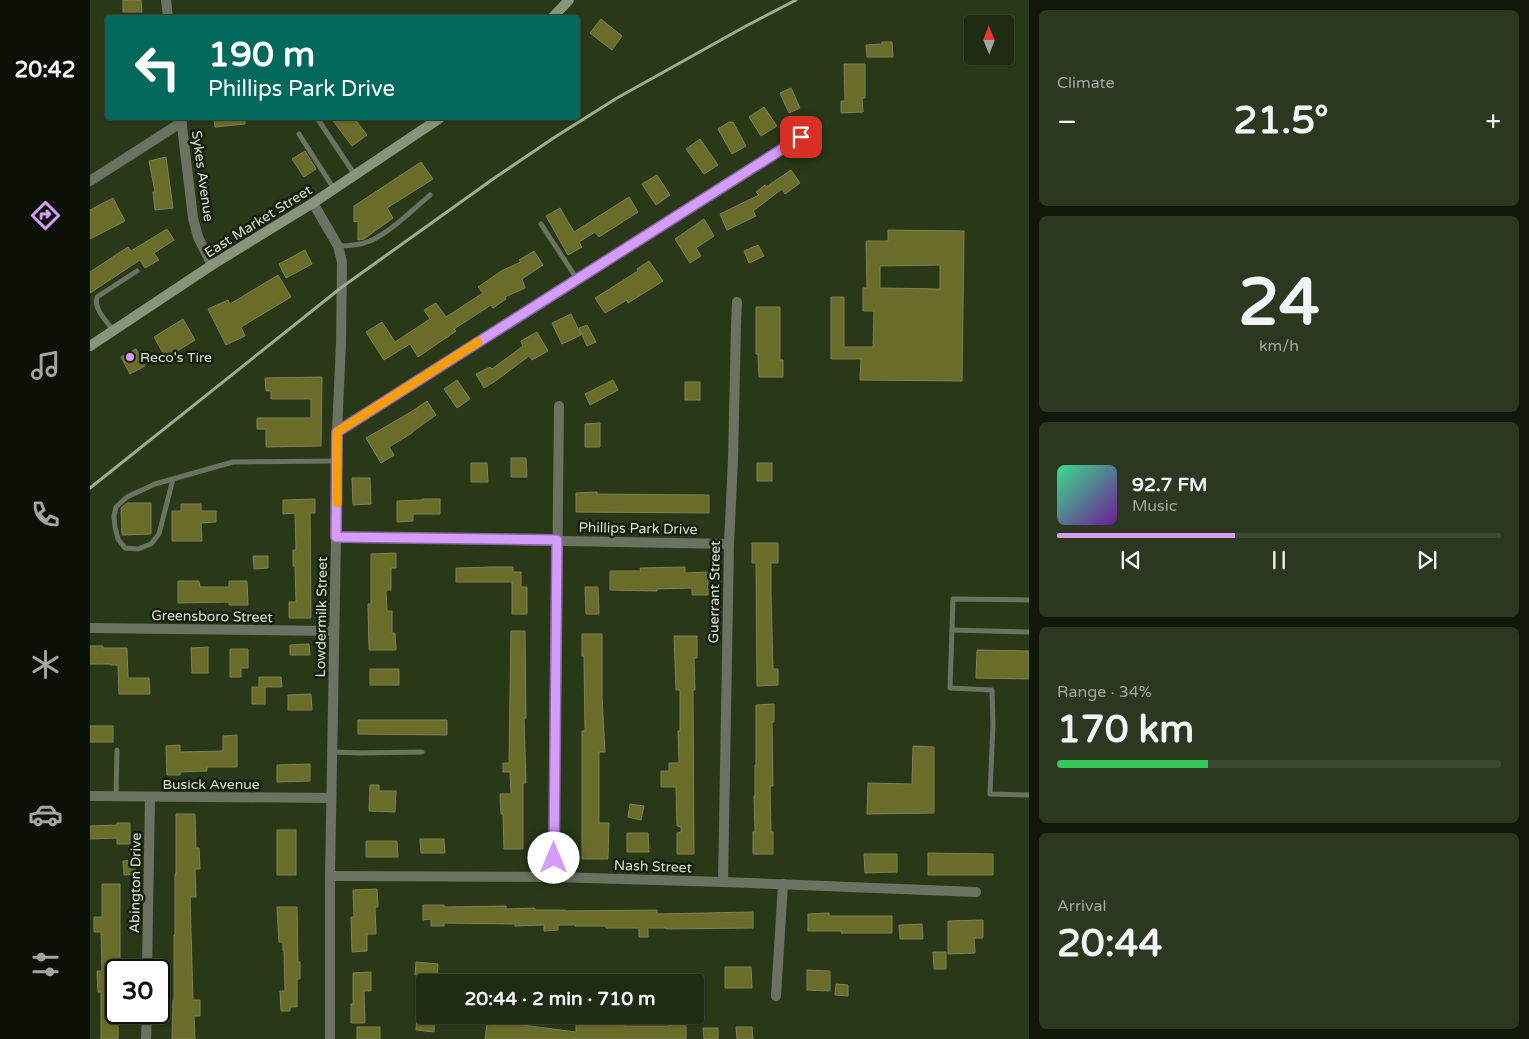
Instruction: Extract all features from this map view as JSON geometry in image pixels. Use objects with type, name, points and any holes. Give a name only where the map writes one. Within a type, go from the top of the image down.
[{"type":"main road","points":[[555,15],[569,0]]},
{"type":"main road","name":"East Market Street","points":[[90,346],[212,265],[313,203],[437,120]]},
{"type":"street","points":[[166,0],[168,15]]},
{"type":"street","points":[[90,181],[182,120]]},
{"type":"street","name":"Sykes Avenue","points":[[182,120],[193,218],[198,236],[212,265]]},
{"type":"street","points":[[337,432],[818,126]]},
{"type":"street","name":"Lowdermilk Street","points":[[313,203],[338,246],[342,262],[337,432],[331,798],[330,1039]]},
{"type":"street","name":"Guerrant Street","points":[[723,882],[729,544],[737,302]]},
{"type":"street","points":[[554,877],[559,406]]},
{"type":"street","name":"Phillips Park Drive","points":[[336,537],[729,544]]},
{"type":"street","name":"Greensboro Street","points":[[90,628],[334,631]]},
{"type":"street","name":"Busick Avenue","points":[[90,796],[331,798]]},
{"type":"street","name":"Abington Drive","points":[[147,959],[150,797]]},
{"type":"street","name":"Nash Street","points":[[330,876],[554,877],[976,892]]},
{"type":"street","points":[[776,996],[783,884]]},
{"type":"street","points":[[146,1024],[146,1039]]},
{"type":"lane","points":[[318,120],[355,175]]},
{"type":"lane","points":[[299,134],[334,189]]},
{"type":"lane","points":[[338,246],[352,246],[370,241],[400,222],[430,196]]},
{"type":"lane","points":[[541,224],[577,280]]},
{"type":"lane","points":[[113,331],[97,306],[97,297],[137,271]]},
{"type":"lane","points":[[173,479],[159,534],[151,544],[138,549],[125,548],[118,539],[115,527],[114,516],[116,506],[127,497],[155,484],[233,462],[337,461]]},
{"type":"lane","points":[[1029,600],[952,599],[950,688],[992,690],[993,724],[990,794],[1029,795]]},
{"type":"lane","points":[[952,630],[1029,632]]},
{"type":"lane","points":[[116,797],[117,750]]},
{"type":"lane","points":[[332,752],[361,754],[422,752]]},
{"type":"building","points":[[123,0],[141,0],[142,12],[123,12]]},
{"type":"building","points":[[601,19],[622,36],[612,50],[590,33]]},
{"type":"building","points":[[882,42],[892,42],[893,57],[867,57],[866,45],[882,44]]},
{"type":"building","points":[[844,64],[865,64],[865,98],[862,98],[863,112],[841,113],[841,101],[845,101]]},
{"type":"building","points":[[791,88],[800,108],[789,113],[780,93]]},
{"type":"building","points":[[764,107],[777,126],[761,136],[749,117]]},
{"type":"building","points":[[214,120],[245,120],[245,124],[215,127]]},
{"type":"building","points":[[332,120],[356,120],[367,135],[352,146]]},
{"type":"building","points":[[729,122],[733,122],[746,146],[732,154],[718,129]]},
{"type":"building","points":[[700,139],[718,165],[704,174],[686,149]]},
{"type":"building","points":[[305,151],[316,169],[304,177],[292,159]]},
{"type":"building","points":[[166,157],[173,208],[155,210],[153,192],[155,192],[149,161]]},
{"type":"building","points":[[421,162],[433,179],[387,208],[393,218],[364,239],[358,240],[358,221],[354,222],[354,206]]},
{"type":"building","points":[[791,170],[800,183],[785,194],[782,189],[753,211],[756,216],[727,230],[720,214],[759,195],[756,192]]},
{"type":"building","points":[[657,175],[670,195],[656,205],[642,184]]},
{"type":"building","points":[[629,197],[638,212],[599,237],[595,232],[579,242],[582,247],[568,255],[546,216],[560,208],[574,232]]},
{"type":"building","points":[[113,198],[125,221],[90,239],[90,210]]},
{"type":"building","points":[[704,219],[714,236],[696,248],[701,256],[690,263],[675,239]]},
{"type":"building","points":[[167,229],[174,240],[154,253],[159,260],[145,268],[140,260],[90,293],[90,272],[128,247],[131,251]]},
{"type":"building","points":[[888,230],[964,231],[962,381],[860,380],[861,359],[831,359],[831,297],[844,297],[844,347],[873,347],[874,311],[863,311],[863,288],[867,288],[866,241],[888,241]],"holes":[[[940,265],[940,289],[880,288],[880,266]]]},
{"type":"building","points":[[758,245],[764,256],[749,263],[744,251]]},
{"type":"building","points":[[305,250],[312,264],[286,278],[279,264]]},
{"type":"building","points":[[534,251],[543,265],[522,279],[525,288],[505,297],[506,299],[493,308],[491,305],[454,329],[456,331],[418,357],[410,344],[384,360],[366,332],[382,322],[395,342],[430,319],[424,310],[436,303],[446,317],[483,293],[478,287],[503,270],[521,262],[519,260]]},
{"type":"building","points":[[649,261],[663,281],[628,303],[627,300],[605,313],[595,298],[638,271],[637,269]]},
{"type":"building","points":[[278,275],[291,297],[241,327],[245,336],[226,345],[208,309],[228,300],[230,304]]},
{"type":"building","points":[[756,307],[780,307],[780,360],[783,360],[783,377],[759,377],[758,354],[756,354]]},
{"type":"building","points":[[571,314],[581,335],[562,344],[552,323]]},
{"type":"building","points":[[183,319],[195,340],[166,358],[154,337]]},
{"type":"building","points":[[587,325],[596,342],[587,346],[579,328]]},
{"type":"building","points":[[537,332],[548,351],[532,360],[529,356],[484,388],[476,374],[490,367],[492,369],[523,346],[521,341]]},
{"type":"building","points":[[136,349],[145,366],[130,374],[121,357]]},
{"type":"building","points":[[322,377],[321,446],[266,447],[266,429],[257,429],[257,418],[311,418],[311,399],[271,399],[271,391],[266,391],[265,378]]},
{"type":"building","points":[[457,380],[470,399],[457,408],[444,389]]},
{"type":"building","points":[[613,380],[618,390],[590,405],[585,394]]},
{"type":"building","points":[[685,382],[700,382],[700,400],[685,400]]},
{"type":"building","points":[[427,401],[436,415],[389,447],[394,455],[381,463],[366,438]]},
{"type":"building","points":[[600,423],[600,447],[585,447],[585,424]]},
{"type":"building","points":[[511,458],[526,458],[527,477],[511,477]]},
{"type":"building","points":[[471,463],[487,463],[488,482],[471,482]]},
{"type":"building","points":[[757,463],[772,463],[772,481],[757,481]]},
{"type":"building","points":[[352,478],[370,478],[371,504],[353,505]]},
{"type":"building","points":[[597,492],[597,494],[709,495],[709,513],[576,512],[576,493]]},
{"type":"building","points":[[315,499],[315,513],[310,513],[311,618],[289,618],[289,602],[296,602],[295,566],[293,566],[293,550],[296,550],[295,513],[283,514],[283,500]]},
{"type":"building","points":[[440,499],[440,514],[413,514],[413,521],[397,522],[397,501]]},
{"type":"building","points":[[127,503],[151,503],[151,534],[122,535],[121,508]]},
{"type":"building","points":[[181,504],[201,504],[201,511],[216,511],[216,522],[201,523],[202,541],[172,541],[172,511],[181,511]]},
{"type":"building","points":[[752,543],[778,543],[778,563],[771,563],[771,594],[773,669],[778,669],[778,685],[757,686],[756,563],[752,563]]},
{"type":"building","points":[[396,553],[396,568],[391,568],[391,590],[386,590],[387,611],[392,611],[392,633],[395,633],[396,650],[369,650],[368,604],[371,604],[371,554]]},
{"type":"building","points":[[253,556],[268,556],[268,568],[254,569]]},
{"type":"building","points":[[513,567],[513,572],[521,572],[521,587],[527,587],[527,614],[512,614],[512,582],[456,582],[456,568]]},
{"type":"building","points":[[685,567],[685,573],[708,572],[708,595],[692,595],[692,588],[657,589],[657,591],[610,590],[610,571],[641,571],[640,568]]},
{"type":"building","points":[[178,581],[199,581],[200,587],[229,587],[229,581],[247,581],[248,605],[229,605],[229,602],[178,603]]},
{"type":"building","points":[[585,587],[598,587],[599,614],[586,614]]},
{"type":"building","points":[[511,631],[525,631],[526,718],[524,718],[526,783],[523,783],[523,849],[504,849],[503,814],[501,814],[500,794],[511,794],[510,772],[503,772],[503,763],[509,763]]},
{"type":"building","points":[[582,634],[602,634],[602,697],[605,752],[599,752],[599,823],[609,823],[608,859],[582,859],[582,731],[585,731]]},
{"type":"building","points":[[674,636],[697,636],[697,658],[694,658],[695,690],[693,690],[694,854],[677,854],[677,833],[681,832],[681,827],[677,826],[676,787],[661,787],[661,771],[669,771],[669,763],[679,763],[680,690],[676,690]]},
{"type":"building","points":[[309,644],[310,655],[290,655],[290,645]]},
{"type":"building","points":[[90,646],[127,648],[128,678],[149,678],[150,694],[119,694],[118,665],[90,664]]},
{"type":"building","points":[[208,647],[208,673],[192,673],[191,648]]},
{"type":"building","points":[[230,649],[248,649],[248,668],[241,668],[241,677],[230,677]]},
{"type":"building","points":[[977,650],[1029,651],[1029,679],[976,678]]},
{"type":"building","points":[[370,669],[399,669],[399,685],[370,685]]},
{"type":"building","points":[[259,677],[281,677],[282,687],[265,687],[265,704],[252,704],[252,687],[259,687]]},
{"type":"building","points":[[311,694],[312,710],[288,710],[288,695]]},
{"type":"building","points":[[774,704],[774,722],[772,722],[773,786],[770,786],[773,854],[753,854],[753,832],[755,832],[756,705]]},
{"type":"building","points":[[358,720],[447,720],[447,735],[358,734]]},
{"type":"building","points":[[90,726],[113,726],[113,742],[90,742]]},
{"type":"building","points":[[237,735],[237,767],[207,767],[207,771],[180,772],[180,775],[167,775],[166,746],[180,745],[180,752],[223,751],[223,736]]},
{"type":"building","points":[[913,746],[934,747],[934,813],[867,814],[868,783],[912,784]]},
{"type":"building","points":[[310,764],[310,781],[277,782],[277,765]]},
{"type":"building","points":[[370,785],[379,785],[379,791],[396,791],[395,812],[369,811]]},
{"type":"building","points":[[630,804],[644,806],[641,820],[628,817]]},
{"type":"building","points":[[176,814],[195,814],[196,848],[199,848],[200,869],[195,869],[196,897],[190,897],[193,1000],[200,1000],[200,1016],[194,1016],[195,1039],[172,1039]]},
{"type":"building","points":[[117,823],[130,823],[130,844],[117,844],[117,838],[90,839],[90,826],[117,825]]},
{"type":"building","points":[[277,830],[296,830],[296,875],[277,875]]},
{"type":"building","points":[[627,833],[648,833],[649,852],[627,852]]},
{"type":"building","points":[[420,839],[444,839],[445,853],[421,853]]},
{"type":"building","points":[[366,841],[397,841],[398,857],[366,857]]},
{"type":"building","points":[[928,853],[993,854],[993,875],[928,875]]},
{"type":"building","points":[[864,854],[897,854],[897,872],[865,873]]},
{"type":"building","points":[[135,860],[135,874],[124,875],[123,861]]},
{"type":"building","points":[[102,884],[120,884],[120,959],[105,959],[105,1024],[118,1024],[118,1039],[101,1039],[101,992],[98,992],[97,971],[102,971],[101,932],[94,932],[94,917],[102,917]]},
{"type":"building","points":[[377,889],[378,907],[375,907],[376,934],[367,934],[367,951],[352,952],[351,917],[354,917],[353,890]]},
{"type":"building","points":[[423,905],[444,905],[444,907],[506,906],[506,909],[535,908],[535,910],[565,911],[657,910],[657,914],[753,912],[753,928],[648,928],[648,937],[639,937],[639,928],[606,928],[606,926],[558,925],[558,930],[544,931],[544,925],[515,926],[515,924],[444,923],[444,926],[431,926],[431,919],[423,920]]},
{"type":"building","points":[[277,907],[297,907],[300,979],[297,979],[297,1007],[290,1007],[290,1011],[281,1011],[280,991],[285,991],[284,951],[283,942],[279,942]]},
{"type":"building","points":[[829,913],[829,916],[892,916],[892,933],[808,931],[808,914]]},
{"type":"building","points":[[983,920],[983,938],[974,938],[975,953],[948,954],[948,921]]},
{"type":"building","points":[[922,924],[923,939],[900,939],[899,925]]},
{"type":"building","points":[[933,952],[946,952],[946,969],[934,969]]},
{"type":"building","points":[[416,962],[438,964],[437,974],[415,975]]},
{"type":"building","points":[[725,967],[751,967],[752,988],[725,988]]},
{"type":"building","points":[[807,970],[830,971],[830,991],[807,990]]},
{"type":"building","points":[[371,972],[371,991],[364,991],[365,1023],[351,1023],[353,973]]},
{"type":"building","points":[[836,984],[848,985],[848,996],[835,995]]},
{"type":"building","points":[[416,1024],[434,1024],[434,1032],[416,1030]]},
{"type":"building","points":[[487,1024],[515,1024],[576,1032],[576,1024],[670,1026],[670,1024],[686,1024],[686,1039],[485,1039]]},
{"type":"building","points":[[357,1027],[380,1027],[380,1039],[357,1039]]},
{"type":"building","points":[[736,1027],[752,1027],[753,1039],[737,1039]]},
{"type":"building","points":[[703,1028],[718,1028],[718,1039],[704,1039]]},
{"type":"railway","points":[[90,488],[342,287],[493,179],[617,98],[796,0]]},
{"type":"slow traffic","points":[[337,503],[337,432],[478,342]]},
{"type":"place","name":"Reco's Tire","points":[[130,357]]},
{"type":"route","points":[[554,858],[557,540],[336,537],[337,432],[801,137]]}]
